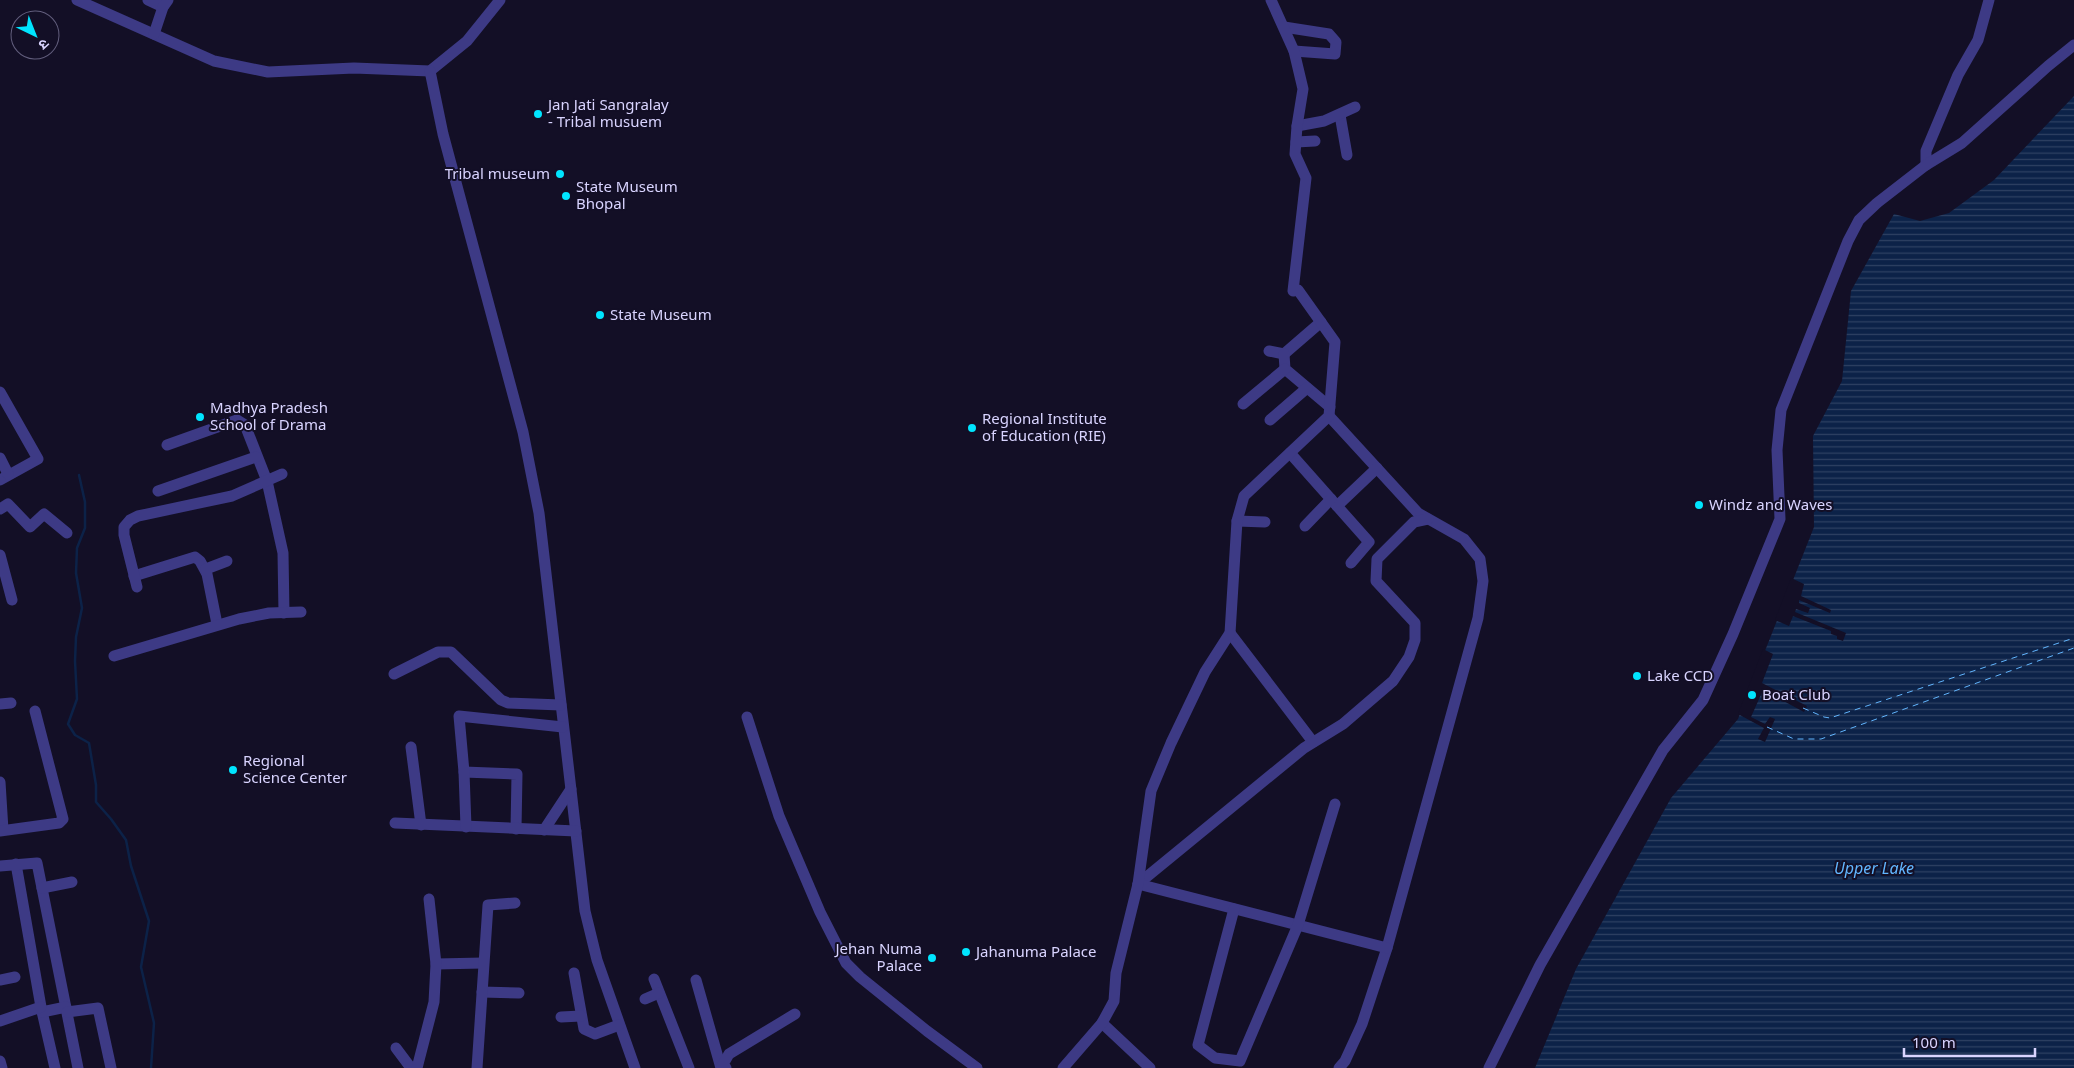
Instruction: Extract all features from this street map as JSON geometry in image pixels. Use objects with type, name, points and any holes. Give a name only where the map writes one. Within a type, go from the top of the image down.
[{"type":"street","points":[[77,0],[214,61],[268,72],[354,68],[430,71],[467,41],[500,0]]},
{"type":"street","points":[[148,0],[165,4],[154,34]]},
{"type":"street","points":[[1064,1068],[1102,1023],[1114,1001],[1116,973],[1138,884],[1151,791],[1205,672],[1230,632],[1237,521],[1244,496],[1290,453],[1330,411],[1336,342],[1298,290],[1293,291],[1306,178],[1295,154],[1302,90],[1294,51],[1270,0]]},
{"type":"street","points":[[1926,165],[1926,151],[1958,74],[1978,40],[1989,0]]},
{"type":"street","points":[[1284,27],[1328,34],[1336,42],[1334,54],[1294,51]]},
{"type":"street","points":[[1489,1068],[1545,957],[1663,750],[1703,700],[1734,634],[1780,519],[1777,450],[1781,410],[1848,241],[1859,220],[1877,203],[1926,165],[1962,142],[2074,45]]},
{"type":"street","points":[[430,71],[443,134],[481,270],[525,441],[539,513],[586,911],[598,960],[635,1068]]},
{"type":"street","points":[[1297,126],[1324,121],[1355,107]]},
{"type":"street","points":[[1340,115],[1346,155]]},
{"type":"street","points":[[1296,142],[1315,141]]},
{"type":"street","points":[[1284,354],[1321,322]]},
{"type":"street","points":[[1269,351],[1284,354]]},
{"type":"street","points":[[1284,354],[1285,368],[1330,411],[1377,468],[1418,513],[1464,539],[1480,559],[1483,581],[1476,626],[1387,948],[1362,1024],[1345,1061],[1339,1068]]},
{"type":"street","points":[[1243,404],[1285,368]]},
{"type":"street","points":[[1270,420],[1308,388]]},
{"type":"street","points":[[0,392],[38,459],[4,477],[0,458]]},
{"type":"street","points":[[167,445],[237,420],[245,425],[267,481],[284,553],[284,613]]},
{"type":"street","points":[[1290,453],[1370,542],[1352,563]]},
{"type":"street","points":[[158,491],[256,457]]},
{"type":"street","points":[[1305,526],[1377,468]]},
{"type":"street","points":[[218,624],[206,572],[200,561],[195,557],[136,582],[124,535],[124,527],[130,520],[138,516],[232,496],[282,474]]},
{"type":"street","points":[[0,508],[8,504],[30,527],[44,514],[67,533]]},
{"type":"street","points":[[1138,884],[1313,742],[1343,724],[1393,680],[1409,656],[1415,640],[1415,623],[1376,581],[1377,559],[1414,522],[1428,519]]},
{"type":"street","points":[[1237,521],[1265,522]]},
{"type":"street","points":[[0,555],[12,600]]},
{"type":"street","points":[[206,572],[208,567],[227,561]]},
{"type":"street","points":[[114,656],[218,624],[269,613],[301,612]]},
{"type":"street","points":[[1230,632],[1313,742]]},
{"type":"street","points":[[394,674],[438,652],[451,652],[501,700],[508,703],[561,705]]},
{"type":"street","points":[[0,782],[2,831],[60,823],[63,819],[35,711]]},
{"type":"street","points":[[466,827],[459,716],[563,727]]},
{"type":"street","points":[[747,717],[779,816],[820,912],[846,963],[860,977],[927,1031],[977,1068]]},
{"type":"street","points":[[411,747],[421,825]]},
{"type":"street","points":[[464,772],[517,774],[516,829]]},
{"type":"street","points":[[544,830],[571,788]]},
{"type":"street","points":[[1234,909],[1198,1045],[1215,1058],[1240,1061],[1298,925],[1335,804]]},
{"type":"street","points":[[395,824],[576,831]]},
{"type":"street","points":[[0,866],[37,863],[78,1068]]},
{"type":"street","points":[[16,864],[42,1010],[55,1068]]},
{"type":"street","points":[[42,888],[72,882]]},
{"type":"street","points":[[1138,884],[1387,948]]},
{"type":"street","points":[[417,1068],[434,1002],[436,964],[429,899]]},
{"type":"street","points":[[477,1068],[488,905],[515,903]]},
{"type":"street","points":[[436,964],[483,963]]},
{"type":"street","points":[[574,973],[584,1029],[595,1034],[619,1025]]},
{"type":"street","points":[[0,980],[15,978]]},
{"type":"street","points":[[654,979],[689,1068]]},
{"type":"street","points":[[696,980],[723,1067]]},
{"type":"street","points":[[482,992],[520,993]]},
{"type":"street","points":[[645,999],[659,993]]},
{"type":"street","points":[[0,1021],[42,1010],[98,1008],[111,1068]]},
{"type":"street","points":[[723,1067],[729,1054],[795,1014]]},
{"type":"street","points":[[561,1017],[581,1016]]},
{"type":"street","points":[[1102,1023],[1150,1068]]},
{"type":"street","points":[[396,1048],[411,1068]]},
{"type":"street","points":[[0,1061],[2,1068]]},
{"type":"water","name":"Upper Lake","points":[[2074,96],[2074,1068],[1535,1068],[1576,969],[1671,798],[1738,719],[1814,527],[1813,436],[1842,381],[1851,291],[1894,214],[1920,221],[1949,213],[1994,180]]},
{"type":"pier","points":[[1791,578],[1804,584],[1801,596],[1831,610],[1830,613],[1799,600],[1799,603],[1810,608],[1808,613],[1796,609],[1795,612],[1846,633],[1843,641],[1831,634],[1831,631],[1793,616],[1789,626],[1775,620]]},
{"type":"pier","name":"Boat Club","points":[[1763,649],[1773,654],[1762,683],[1807,706],[1804,712],[1763,690],[1751,717],[1765,724],[1770,717],[1775,719],[1765,742],[1758,739],[1764,728],[1738,714]]},
{"type":"waterway","points":[[79,475],[85,502],[85,528],[77,548],[76,573],[82,608],[76,637],[77,699],[68,724],[75,735],[89,743],[96,785],[96,802],[126,840],[131,866],[149,921],[141,967],[154,1023],[151,1068]]},
{"type":"ferry route","points":[[1803,708],[1830,718],[2074,638]]},
{"type":"ferry route","points":[[1767,727],[1794,739],[1821,739],[2074,648]]},
{"type":"place","name":"Jan Jati Sangralay - Tribal musuem","points":[[538,114]]},
{"type":"place","name":"Tribal museum","points":[[560,174]]},
{"type":"place","name":"State Museum Bhopal","points":[[566,196]]},
{"type":"place","name":"State Museum","points":[[600,315]]},
{"type":"place","name":"Madhya Pradesh School of Drama","points":[[200,417]]},
{"type":"place","name":"Regional Institute of Education (RIE)","points":[[972,428]]},
{"type":"place","name":"Windz and Waves","points":[[1699,505]]},
{"type":"place","name":"Lake CCD","points":[[1637,676]]},
{"type":"place","name":"Boat Club","points":[[1752,695]]},
{"type":"place","name":"Regional Science Center","points":[[233,770]]},
{"type":"place","name":"Jahanuma Palace","points":[[966,952]]},
{"type":"place","name":"Jehan Numa Palace","points":[[932,958]]}]
